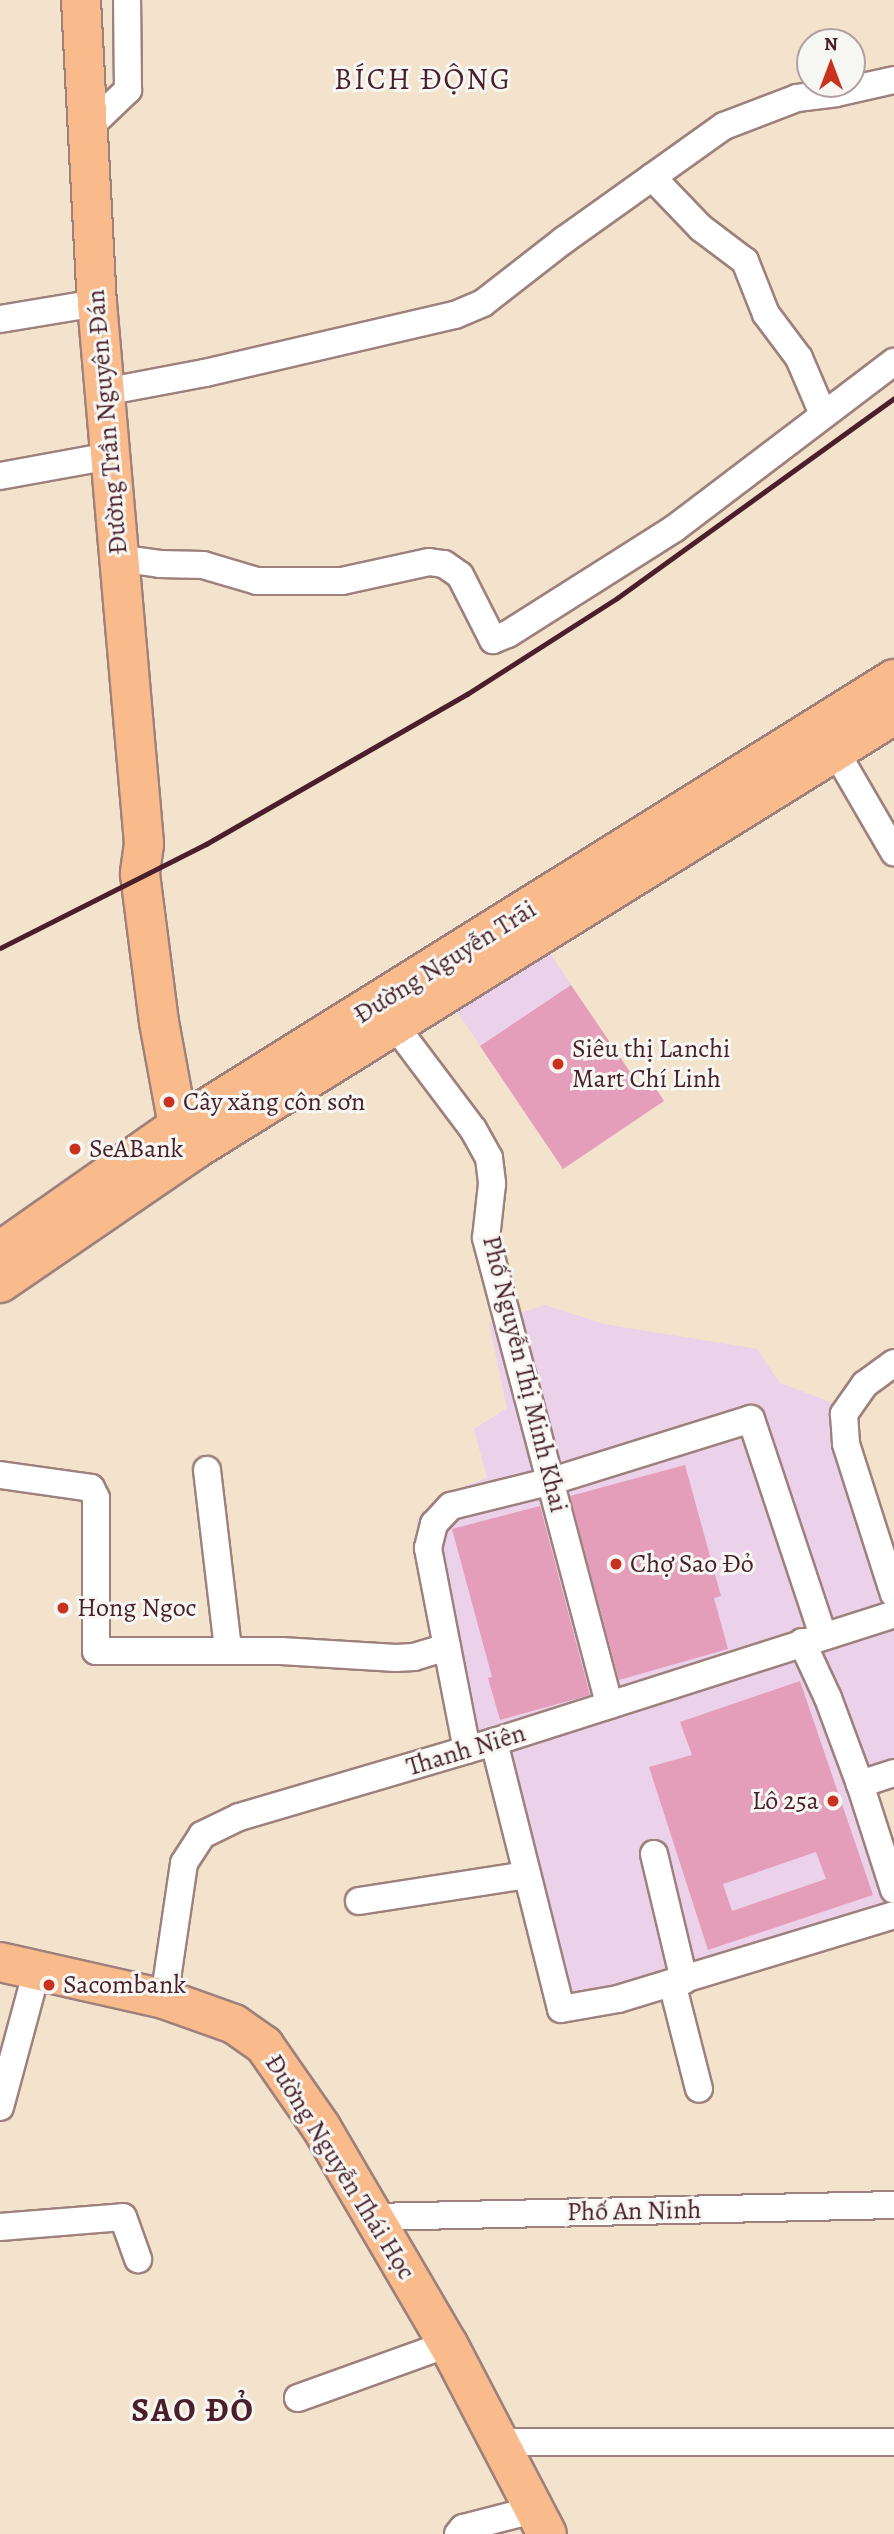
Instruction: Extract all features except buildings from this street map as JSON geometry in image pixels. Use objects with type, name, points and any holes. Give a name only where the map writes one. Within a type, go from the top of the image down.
[{"type":"highway","name":"Đường Trần Nguyên Đán","points":[[82,0],[97,303],[144,844],[140,874],[159,1022],[199,1130]]},
{"type":"highway","name":"Đường Nguyễn Trãi","points":[[388,1015],[894,679]]},
{"type":"highway","name":"Đường Nguyễn Trãi","points":[[0,1251],[388,1015],[836,752],[894,715]]},
{"type":"highway","name":"Đường Nguyễn Trãi","points":[[0,1283],[199,1130]]},
{"type":"highway","name":"Đường Nguyễn Thái Học","points":[[0,1962],[164,1999],[234,2024],[264,2045],[321,2127],[448,2344],[540,2522]]},
{"type":"street","points":[[87,129],[128,90],[127,0]]},
{"type":"street","points":[[104,391],[205,373],[455,315],[483,303],[724,126],[748,114],[797,98],[836,93],[894,80]]},
{"type":"street","points":[[652,177],[701,228],[745,261],[766,314],[799,358],[822,414]]},
{"type":"street","points":[[0,319],[97,303]]},
{"type":"street","points":[[118,558],[160,564],[203,565],[257,581],[342,581],[429,562],[444,564],[460,576],[493,640],[508,634],[675,528],[894,362]]},
{"type":"street","points":[[0,476],[110,456]]},
{"type":"street","points":[[836,752],[894,852]]},
{"type":"street","name":"Phố Nguyễn Thị Minh Khai","points":[[388,1015],[473,1129],[489,1158],[492,1184],[486,1238],[609,1704]]},
{"type":"street","points":[[894,1363],[865,1384],[844,1414],[846,1444],[894,1594]]},
{"type":"street","points":[[467,1750],[428,1548],[434,1524],[451,1506],[552,1481],[751,1419],[828,1698],[860,1784],[894,1890]]},
{"type":"street","points":[[207,1470],[228,1650]]},
{"type":"street","points":[[0,1475],[91,1488],[96,1498],[96,1651],[228,1650],[396,1658],[414,1657],[447,1647]]},
{"type":"street","name":"Thanh Niên","points":[[164,1999],[184,1863],[202,1835],[239,1816],[494,1742],[894,1614]]},
{"type":"street","points":[[494,1742],[561,2009],[618,1999],[894,1915]]},
{"type":"street","points":[[860,1784],[894,1773]]},
{"type":"street","points":[[654,1854],[699,2089]]},
{"type":"street","points":[[359,1901],[526,1875]]},
{"type":"street","points":[[0,2107],[37,1970]]},
{"type":"street","name":"Phố An Ninh","points":[[374,2217],[894,2205]]},
{"type":"street","points":[[0,2227],[123,2217],[138,2259]]},
{"type":"street","points":[[298,2398],[448,2344]]},
{"type":"street","points":[[500,2442],[894,2442]]},
{"type":"street","points":[[458,2534],[463,2528],[540,2522]]},
{"type":"shaded area","name":"Siêu thị Lanchi Mart Chí Linh","points":[[546,947],[640,1088],[651,1081],[664,1101],[563,1169],[454,1007]]},
{"type":"shaded area","points":[[545,1305],[604,1324],[757,1349],[780,1383],[836,1404],[894,1597],[894,1760],[861,1771],[892,1904],[703,1966],[570,1994],[509,1756],[496,1727],[472,1737],[416,1520],[457,1489],[487,1478],[474,1429],[507,1408],[489,1323]]},
{"type":"railway","points":[[0,948],[206,844],[467,694],[617,598],[894,398]]},
{"type":"place","name":"Siêu thị Lanchi Mart Chí Linh","points":[[558,1064]]},
{"type":"place","name":"Cây xăng côn sơn","points":[[169,1102]]},
{"type":"place","name":"SeABank","points":[[75,1149]]},
{"type":"place","name":"Chợ Sao Đỏ","points":[[616,1564]]},
{"type":"place","name":"Hong Ngoc","points":[[63,1608]]},
{"type":"place","name":"Lô 25a","points":[[833,1801]]},
{"type":"place","name":"Sacombank","points":[[49,1985]]},
{"type":"district","name":"BÍCH ĐỘNG","points":[[423,79]]},
{"type":"district","name":"SAO ĐỎ","points":[[193,2410]]}]
